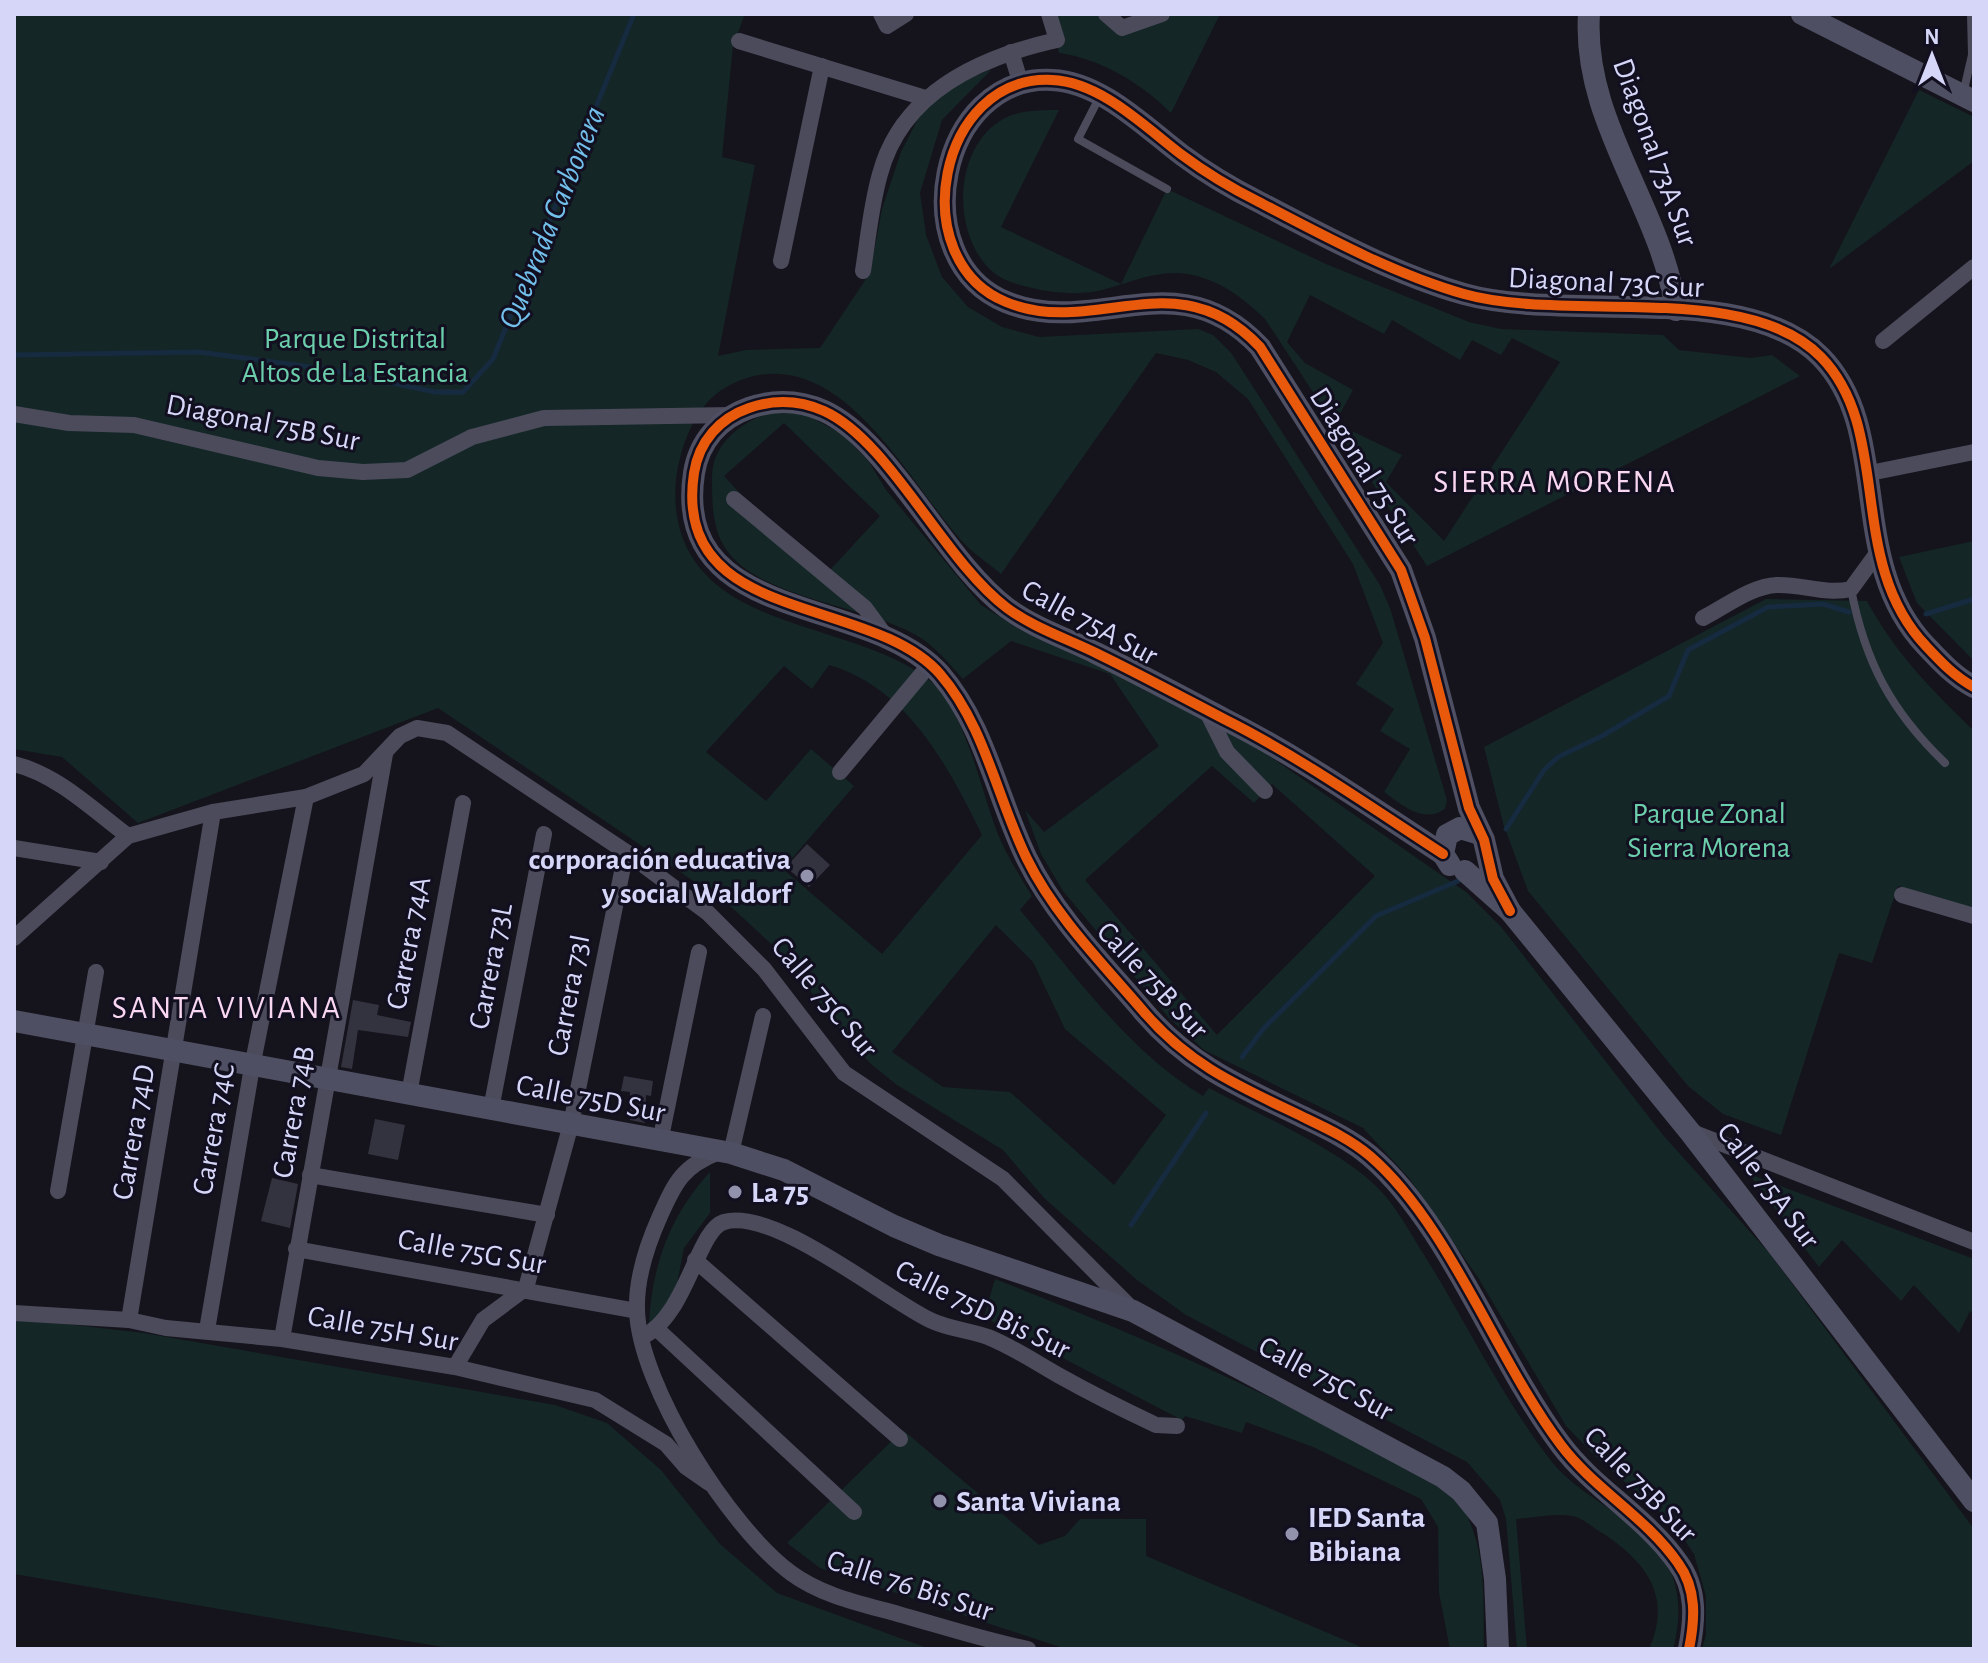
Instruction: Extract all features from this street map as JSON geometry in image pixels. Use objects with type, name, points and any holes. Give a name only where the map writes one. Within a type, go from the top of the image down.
[{"type":"street","points":[[884,20],[906,14]]},
{"type":"street","points":[[863,271],[879,175],[898,128],[925,98],[960,75],[1011,52],[1057,40],[1049,14]]},
{"type":"street","points":[[1106,14],[1122,28],[1162,14]]},
{"type":"street","name":"Diagonal 73A Sur","points":[[1589,14],[1589,53],[1594,86],[1663,259],[1676,310]]},
{"type":"street","points":[[1802,14],[1968,98]]},
{"type":"street","points":[[739,41],[925,98]]},
{"type":"street","points":[[1011,52],[1021,84]]},
{"type":"street","points":[[781,261],[822,66]]},
{"type":"street","name":"Diagonal 73C Sur","points":[[1021,84],[1046,79],[1064,81],[1100,96],[1199,167],[1255,200],[1437,284],[1514,303],[1676,310],[1750,318],[1795,336],[1817,353],[1836,374],[1849,401],[1878,552],[1896,609],[1921,641],[1969,687]]},
{"type":"street","name":"Diagonal 75 Sur","points":[[1021,84],[1002,91],[985,104],[966,124],[956,143],[944,196],[952,243],[967,270],[985,289],[1008,303],[1034,310],[1165,303],[1211,310],[1229,318],[1260,347],[1401,570],[1425,638],[1463,788],[1483,844]]},
{"type":"street","points":[[1883,341],[1974,267]]},
{"type":"street","name":"Calle 75A Sur","points":[[732,415],[773,401],[807,404],[841,420],[968,571],[1003,605],[1205,708],[1398,826],[1449,839]]},
{"type":"street","name":"Diagonal 75B Sur","points":[[14,414],[69,423],[134,425],[318,468],[363,472],[407,470],[472,437],[544,418],[732,415]]},
{"type":"street","name":"Calle 75B Sur","points":[[732,415],[716,428],[699,455],[693,497],[697,523],[716,562],[737,581],[887,639],[930,664],[968,717],[1029,862],[1074,930],[1153,1022],[1194,1061],[1329,1129],[1376,1161],[1400,1188],[1451,1263],[1556,1438],[1579,1468],[1669,1553],[1688,1581],[1694,1600],[1689,1649]]},
{"type":"street","points":[[1865,474],[1974,452]]},
{"type":"street","points":[[734,499],[865,608],[887,639]]},
{"type":"street","points":[[1703,618],[1758,589],[1775,585],[1811,590],[1851,589],[1878,552]]},
{"type":"street","points":[[840,772],[930,664]]},
{"type":"street","points":[[1205,708],[1227,752],[1265,791]]},
{"type":"street","name":"Calle 75C Sur","points":[[128,836],[213,812],[306,797],[364,774],[400,736],[417,728],[447,733],[626,852],[708,913],[764,969],[844,1073],[1003,1179],[1133,1311],[1392,1446],[1461,1491],[1487,1523],[1492,1541],[1498,1649]]},
{"type":"street","name":"Carrera 74B","points":[[282,1339],[385,754]]},
{"type":"street","points":[[14,764],[34,769],[59,783],[128,836],[14,938]]},
{"type":"street","name":"Diagonal 75 Sur","points":[[1449,839],[1463,788]]},
{"type":"street","name":"Carrera 74C","points":[[207,1330],[252,1067],[306,797]]},
{"type":"street","name":"Carrera 74A","points":[[409,1094],[463,803]]},
{"type":"street","name":"Carrera 74D","points":[[129,1320],[213,812]]},
{"type":"street","points":[[1467,828],[1483,844],[1478,866],[1465,871],[1451,866],[1449,839],[1467,828]]},
{"type":"street","name":"Carrera 73L","points":[[491,1109],[544,834]]},
{"type":"street","name":"Calle 75A Sur","points":[[1483,844],[1493,879],[1510,911]]},
{"type":"street","points":[[14,848],[101,862]]},
{"type":"street","name":"Carrera 73I","points":[[526,1288],[571,1124],[626,852]]},
{"type":"street","name":"Calle 75A Sur","points":[[1465,871],[1510,911],[1690,1132],[1974,1501]]},
{"type":"street","points":[[1902,895],[1974,916]]},
{"type":"street","points":[[660,1142],[699,952]]},
{"type":"street","points":[[58,1191],[96,972]]},
{"type":"street","points":[[712,1486],[651,1376],[637,1311],[642,1264],[672,1189],[687,1168],[726,1152],[763,1016]]},
{"type":"street","name":"Calle 75D Sur","points":[[14,1021],[726,1152],[784,1170],[894,1226],[939,1245],[1133,1311]]},
{"type":"street","points":[[1690,1132],[1974,1242]]},
{"type":"street","points":[[310,1175],[547,1215]]},
{"type":"street","name":"Calle 75D Bis Sur","points":[[695,1260],[715,1228],[724,1222],[757,1223],[785,1232],[934,1322],[989,1338],[1156,1425],[1177,1426]]},
{"type":"street","name":"Calle 75G Sur","points":[[296,1249],[526,1288],[637,1311]]},
{"type":"street","points":[[642,1337],[658,1330],[683,1293],[695,1260],[900,1439]]},
{"type":"street","points":[[455,1367],[483,1320],[526,1288]]},
{"type":"street","name":"Calle 75H Sur","points":[[14,1313],[129,1320],[166,1328],[282,1339],[455,1367],[595,1400],[666,1444],[686,1467],[712,1486]]},
{"type":"street","points":[[658,1330],[854,1512]]},
{"type":"street","name":"Calle 76 Bis Sur","points":[[712,1486],[747,1530],[792,1574],[817,1588],[941,1628],[1028,1649]]},
{"type":"lane","points":[[1968,98],[1972,55],[1971,14]]},
{"type":"lane","points":[[1100,96],[1078,139],[1167,189]]},
{"type":"lane","points":[[1851,589],[1869,658],[1894,706],[1945,763]]},
{"type":"green space","name":"Parque Distrital Altos de La Estancia","points":[[14,14],[745,14],[733,46],[722,157],[755,165],[718,356],[746,350],[820,348],[870,273],[882,209],[901,152],[920,115],[954,85],[992,69],[942,120],[920,193],[926,235],[942,277],[968,307],[1002,327],[1039,337],[1198,329],[1213,335],[1232,354],[1380,585],[1390,608],[1447,800],[1445,809],[1421,814],[1384,792],[1410,749],[1380,731],[1394,709],[1356,684],[1383,643],[1353,564],[1248,399],[1216,372],[1188,360],[1156,353],[1001,574],[960,539],[895,455],[843,400],[813,382],[781,374],[736,382],[717,394],[702,409],[681,454],[675,501],[686,546],[715,583],[741,601],[901,662],[928,679],[941,692],[952,708],[970,750],[1001,840],[1032,896],[1020,910],[1104,1011],[1176,1078],[1203,1096],[1209,1088],[1297,1133],[1360,1172],[1383,1193],[1437,1276],[1516,1411],[1552,1462],[1582,1489],[1633,1526],[1661,1555],[1671,1572],[1678,1601],[1673,1649],[1649,1649],[1656,1630],[1656,1596],[1650,1581],[1630,1554],[1586,1522],[1558,1515],[1516,1519],[1527,1649],[1517,1649],[1506,1519],[1500,1500],[1467,1462],[1186,1315],[1137,1280],[1044,1198],[1003,1150],[897,1085],[871,1064],[780,952],[729,905],[438,708],[138,823],[62,757],[14,749]],"holes":[[[829,665],[857,676],[903,711],[939,757],[982,835],[882,954],[783,869],[854,786],[811,749],[766,801],[706,752],[784,666],[812,689]],[[996,925],[1033,962],[1065,1029],[1166,1115],[1114,1185],[1010,1092],[943,1087],[892,1052]]]},
{"type":"green space","points":[[1049,14],[1117,14],[1125,33],[1175,14],[1220,14],[1171,113],[1120,74],[1090,61],[1059,53]]},
{"type":"green space","points":[[1919,90],[1974,117],[1974,161],[1829,269]]},
{"type":"green space","points":[[1059,110],[1001,227],[1121,284],[1167,189],[1326,264],[1469,322],[1501,329],[1663,335],[1679,350],[1751,358],[1772,355],[1800,376],[1427,566],[1265,319],[1239,297],[1210,280],[1176,273],[1153,275],[1098,291],[1048,291],[1001,278],[979,256],[969,236],[963,191],[975,148],[988,131],[1011,115]],"holes":[[[1310,295],[1384,334],[1392,320],[1460,360],[1472,340],[1501,355],[1512,338],[1560,362],[1444,541],[1386,482],[1402,455],[1335,423],[1353,390],[1305,363],[1287,342]]]},
{"type":"green space","points":[[773,411],[805,414],[842,434],[869,462],[886,490],[981,605],[1016,627],[1060,648],[1100,660],[1239,735],[1466,892],[1502,928],[1663,1135],[1770,1254],[1974,1529],[1974,1649],[1702,1649],[1706,1635],[1706,1596],[1694,1554],[1674,1524],[1598,1459],[1566,1426],[1479,1279],[1409,1178],[1363,1128],[1204,1050],[1169,1018],[1063,891],[1041,854],[1025,810],[1044,832],[1159,746],[1110,674],[1011,641],[963,679],[924,640],[876,618],[764,580],[742,566],[726,549],[715,524],[713,465],[731,435],[750,421]],"holes":[[[784,423],[880,516],[830,570],[759,514],[724,476]],[[1212,766],[1254,803],[1272,784],[1375,876],[1217,1035],[1085,880]]]},
{"type":"green space","points":[[1974,541],[1974,661],[1917,603],[1899,557]]},
{"type":"green space","name":"Parque Zonal Sierra Morena","points":[[1766,599],[1867,601],[1902,654],[1974,731],[1974,909],[1898,886],[1872,963],[1839,953],[1781,1135],[1723,1114],[1688,1086],[1528,891],[1503,823],[1484,747]]},
{"type":"green space","points":[[710,1172],[710,1213],[684,1248],[674,1299],[649,1326],[654,1283],[665,1243],[684,1206]]},
{"type":"green space","points":[[1749,1174],[1974,1259],[1974,1314],[1970,1311],[1959,1333],[1914,1285],[1901,1301],[1842,1240],[1819,1267]]},
{"type":"green space","points":[[995,1279],[1236,1381],[1413,1470],[1448,1492],[1465,1512],[1477,1544],[1482,1579],[1484,1649],[1450,1649],[1439,1593],[1438,1527],[1421,1499],[1313,1447],[1246,1422],[1242,1433],[1185,1416],[1182,1420],[984,1317]]},
{"type":"green space","points":[[14,1318],[144,1333],[555,1405],[607,1423],[661,1470],[720,1544],[777,1593],[930,1649],[454,1649],[14,1574]]},
{"type":"green space","points":[[903,1430],[1039,1545],[1065,1536],[1080,1519],[1146,1519],[1146,1556],[1366,1649],[1066,1649],[820,1568],[787,1543]]},
{"type":"building","name":"corporación educativa y social Waldorf","points":[[807,844],[830,865],[809,887],[786,867]]},
{"type":"building","points":[[353,1000],[379,1005],[377,1015],[411,1022],[408,1037],[358,1030],[352,1069],[341,1067]]},
{"type":"building","points":[[624,1076],[653,1081],[651,1096],[646,1095],[645,1123],[630,1120],[630,1092],[621,1091]]},
{"type":"building","points":[[375,1119],[405,1125],[398,1160],[368,1154]]},
{"type":"building","points":[[272,1178],[298,1184],[290,1228],[261,1221]]},
{"type":"waterway","name":"Quebrada Carbonera","points":[[14,355],[199,352],[326,369],[435,392],[463,392],[493,359],[634,14]]},
{"type":"waterway","points":[[1926,614],[1974,599]]},
{"type":"waterway","points":[[1506,829],[1544,770],[1558,757],[1602,736],[1669,696],[1688,650],[1768,607],[1823,604],[1849,612]]},
{"type":"waterway","points":[[1242,1057],[1264,1028],[1376,916],[1458,881]]},
{"type":"waterway","points":[[1131,1225],[1206,1113]]},
{"type":"cycle path","points":[[1510,911],[1493,879],[1484,840],[1469,808],[1425,638],[1401,570],[1260,347],[1229,321],[1198,308],[1166,303],[1072,312],[1039,311],[1006,302],[974,280],[954,249],[945,212],[948,173],[960,137],[982,106],[1013,86],[1052,80],[1088,89],[1122,108],[1191,162],[1239,192],[1360,253],[1438,286],[1506,302],[1702,311],[1748,319],[1788,333],[1821,357],[1843,387],[1857,422],[1876,537],[1886,576],[1901,612],[1937,658],[1974,687]]},
{"type":"cycle path","points":[[1443,854],[1252,734],[1007,608],[983,587],[871,448],[848,426],[824,411],[787,402],[759,405],[729,418],[706,441],[694,473],[695,522],[713,558],[743,583],[782,601],[869,630],[908,649],[940,674],[955,694],[979,739],[1016,836],[1038,880],[1081,939],[1161,1031],[1218,1074],[1346,1139],[1370,1156],[1399,1185],[1448,1255],[1537,1411],[1561,1445],[1589,1476],[1651,1531],[1678,1563],[1689,1583],[1693,1604],[1689,1649]]},
{"type":"place","name":"corporación educativa y social Waldorf","points":[[807,876]]},
{"type":"place","name":"La 75","points":[[735,1192]]},
{"type":"place","name":"Santa Viviana","points":[[940,1501]]},
{"type":"place","name":"IED Santa Bibiana","points":[[1292,1534]]},
{"type":"district","name":"SIERRA MORENA","points":[[1555,481]]},
{"type":"district","name":"SANTA VIVIANA","points":[[227,1007]]}]
